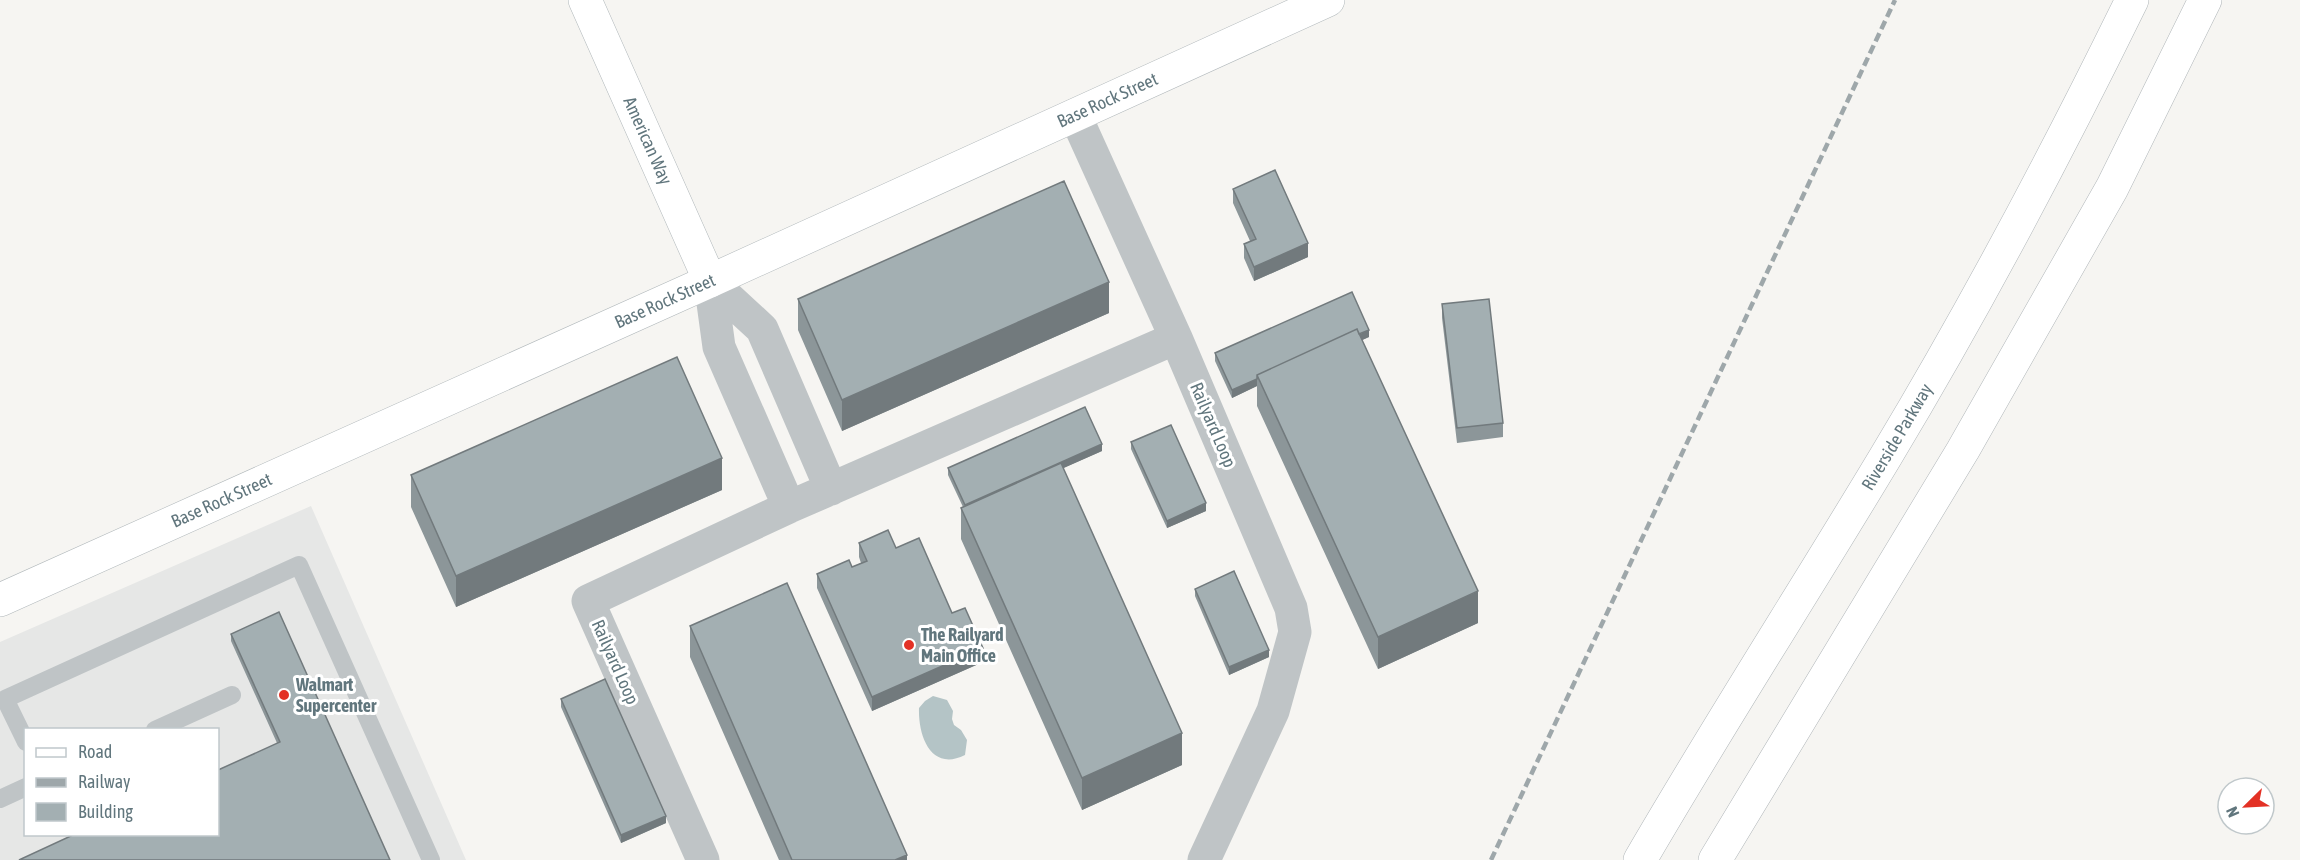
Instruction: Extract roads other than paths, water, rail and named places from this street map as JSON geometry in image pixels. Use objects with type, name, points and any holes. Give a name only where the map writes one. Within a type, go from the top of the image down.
[{"type":"main road","name":"American Way","points":[[585,0],[710,281]]},
{"type":"main road","name":"Base Rock Street","points":[[0,600],[1328,0]]},
{"type":"main road","name":"Riverside Parkway","points":[[1640,860],[1952,344],[2013,234],[2132,0]]},
{"type":"main road","points":[[1715,860],[1963,450],[2112,188],[2205,0]]},
{"type":"street","points":[[1076,115],[1176,338]]},
{"type":"street","points":[[710,281],[762,329],[831,489]]},
{"type":"street","points":[[710,281],[719,347],[789,507]]},
{"type":"street","name":"Railyard Loop","points":[[703,860],[588,601],[789,507],[1176,338],[1291,608],[1295,632],[1273,711],[1204,860]]},
{"type":"lane","points":[[24,738],[5,699],[299,565],[431,860]]},
{"type":"lane","points":[[157,728],[232,695]]},
{"type":"lane","points":[[0,799],[24,789]]},
{"type":"railway","points":[[1491,860],[1895,0]]},
{"type":"place","name":"The Railyard Main Office","points":[[909,645]]},
{"type":"place","name":"Walmart Supercenter","points":[[284,695]]}]
